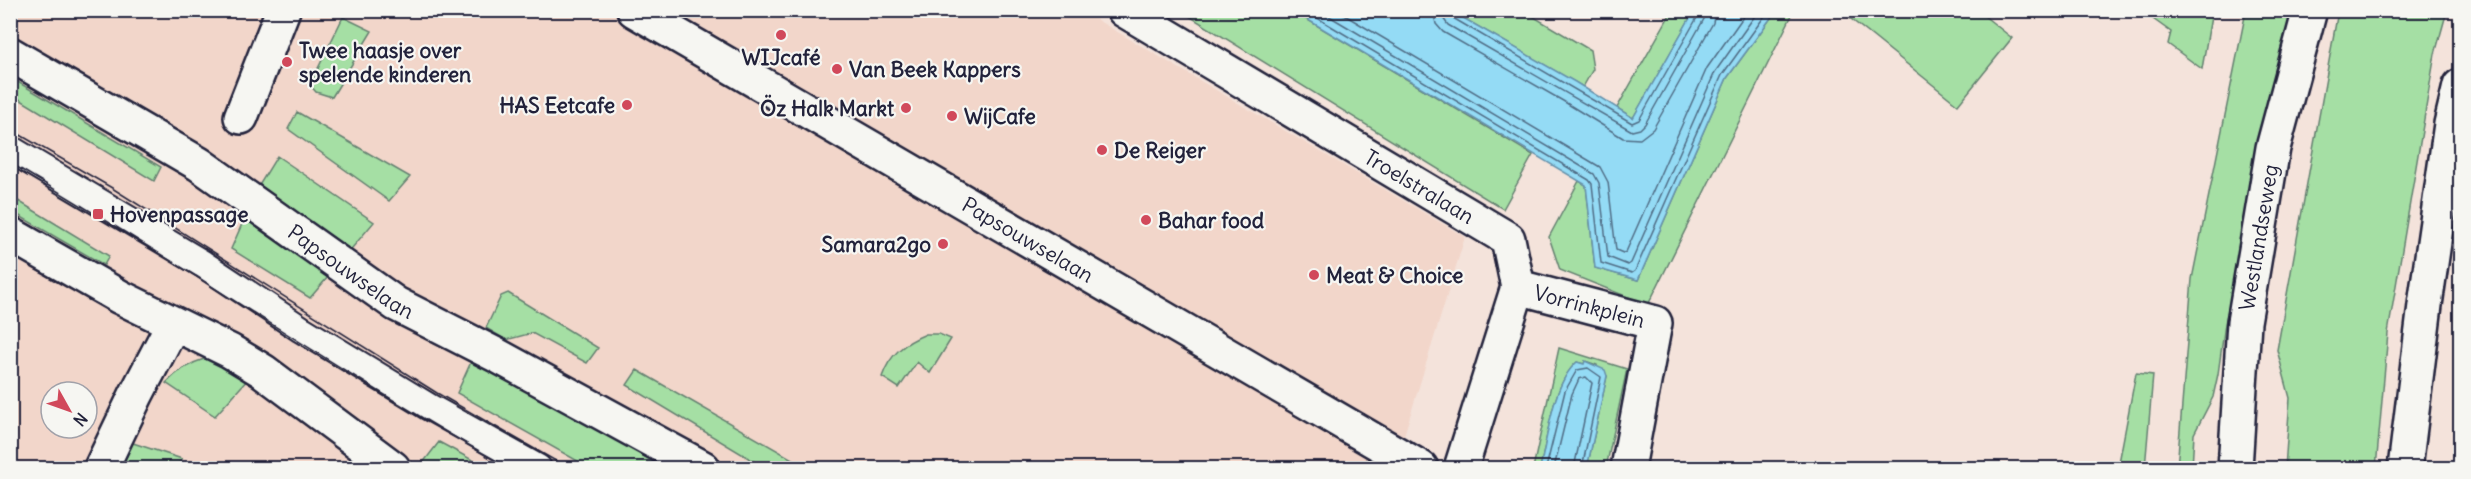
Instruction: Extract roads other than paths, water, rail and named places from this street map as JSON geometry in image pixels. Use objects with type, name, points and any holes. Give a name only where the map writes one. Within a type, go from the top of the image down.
[{"type":"street","points":[[241,117],[283,10]]},
{"type":"street","name":"Papsouwselaan","points":[[634,10],[1421,468]]},
{"type":"street","name":"Troelstralaan","points":[[1124,10],[1508,239],[1518,287],[1461,468]]},
{"type":"street","name":"Westlandseweg","points":[[2235,468],[2244,322],[2273,148],[2310,10]]},
{"type":"street","name":"Papsouwselaan","points":[[10,54],[199,164],[396,304],[470,341],[703,468]]},
{"type":"street","points":[[2405,468],[2451,124],[2460,86]]},
{"type":"street","points":[[10,234],[99,286],[230,351],[263,371],[393,468]]},
{"type":"street","name":"Vorrinkplein","points":[[1518,287],[1655,323],[1628,468]]},
{"type":"street","points":[[101,468],[173,324]]},
{"type":"lane","points":[[10,148],[203,264],[301,329],[419,401],[538,468]]},
{"type":"water","points":[[1293,11],[1451,11],[1633,118],[1694,11],[1776,11],[1727,78],[1638,280],[1595,268],[1586,185]]},
{"type":"water","points":[[1585,361],[1605,370],[1607,376],[1587,468],[1540,468],[1556,397],[1562,383],[1577,362],[1584,364]]},
{"type":"tram line","points":[[10,129],[112,188],[437,393],[568,468]]},
{"type":"tram line","points":[[10,163],[135,238],[383,394],[508,468]]},
{"type":"place","name":"WIJcafé","points":[[781,35]]},
{"type":"place","name":"Twee haasje over spelende kinderen","points":[[287,62]]},
{"type":"place","name":"Van Beek Kappers","points":[[837,69]]},
{"type":"place","name":"HAS Eetcafe","points":[[627,105]]},
{"type":"place","name":"Öz Halk Markt","points":[[906,108]]},
{"type":"place","name":"WijCafe","points":[[952,116]]},
{"type":"place","name":"De Reiger","points":[[1102,150]]},
{"type":"place","name":"Hovenpassage","points":[[98,214]]},
{"type":"place","name":"Bahar food","points":[[1146,220]]},
{"type":"place","name":"Samara2go","points":[[943,244]]},
{"type":"place","name":"Meat & Choice","points":[[1314,275]]}]
